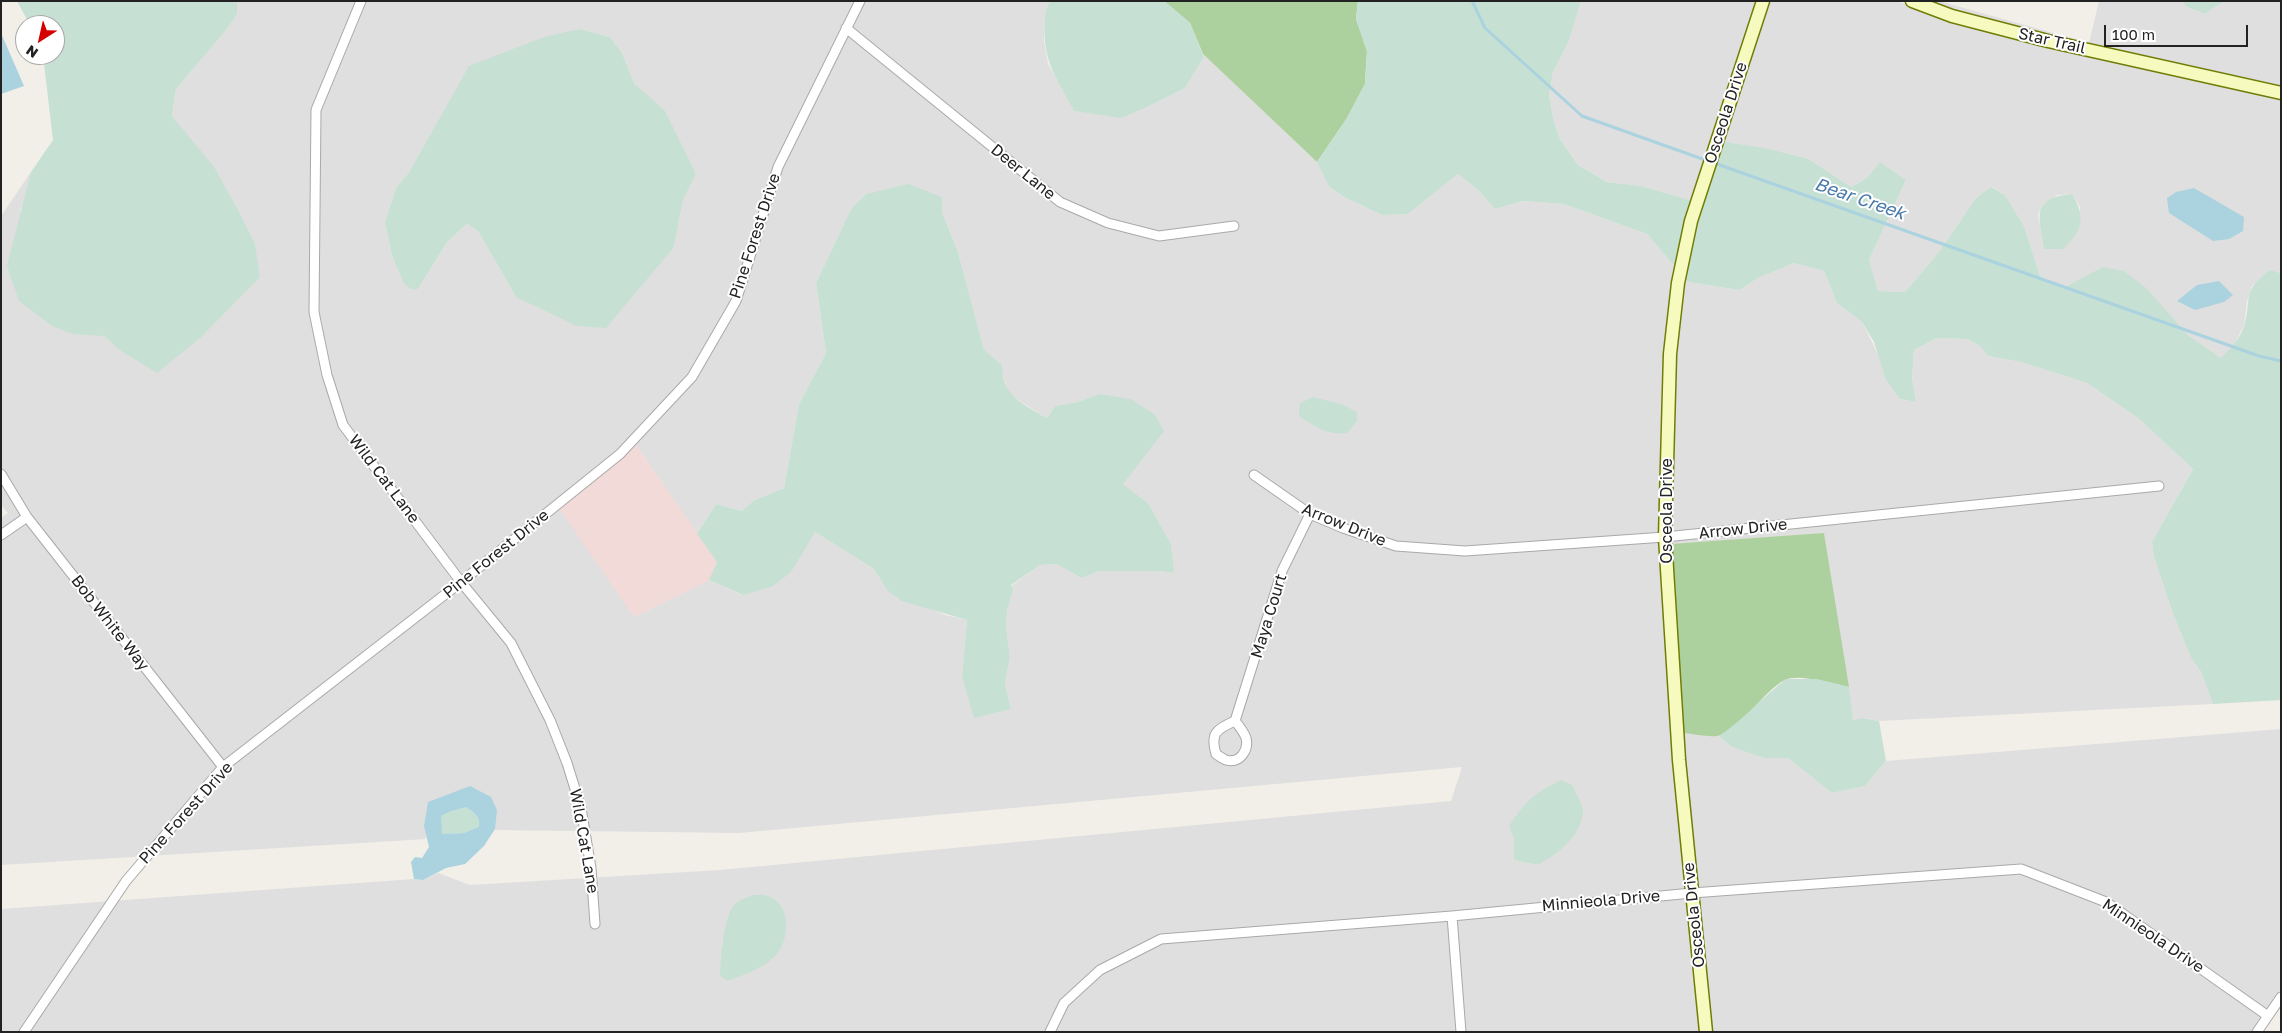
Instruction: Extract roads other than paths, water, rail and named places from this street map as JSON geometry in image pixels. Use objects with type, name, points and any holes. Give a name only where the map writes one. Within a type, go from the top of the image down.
[{"type":"street","name":"Wild Cat Lane","points":[[361,1],[316,110],[314,312],[327,375],[343,424],[461,582],[511,644],[550,720],[567,763],[581,808],[590,860],[595,924]]},
{"type":"street","name":"Pine Forest Drive","points":[[24,1032],[126,881],[223,767],[461,582],[620,454],[692,377],[736,301],[778,167],[860,1]]},
{"type":"street","name":"Osceola Drive","points":[[1706,1032],[1679,760],[1665,537],[1670,354],[1678,282],[1691,221],[1763,1]]},
{"type":"street","name":"Star Trail","points":[[1912,1],[1952,16],[2038,38],[2281,93]]},
{"type":"street","name":"Deer Lane","points":[[846,28],[1060,202],[1108,223],[1159,236],[1234,226]]},
{"type":"street","name":"Bob White Way","points":[[1,474],[27,517],[223,767]]},
{"type":"street","name":"Arrow Drive","points":[[1254,475],[1310,514],[1396,546],[1465,552],[1665,537],[2159,486]]},
{"type":"street","name":"Maya Court","points":[[1235,721],[1282,571],[1310,514]]},
{"type":"street","points":[[1,535],[27,517]]},
{"type":"street","points":[[1235,721],[1245,735],[1247,745],[1244,754],[1235,760],[1226,760],[1216,754],[1212,741],[1215,734],[1223,726],[1235,721]]},
{"type":"street","name":"Minnieola Drive","points":[[1050,1032],[1064,1003],[1100,970],[1160,939],[1452,916],[1692,893],[2021,870],[2106,902],[2268,1016]]},
{"type":"street","points":[[1452,916],[1461,1032]]},
{"type":"street","points":[[2257,1032],[2281,997]]},
{"type":"water","points":[[1,33],[24,86],[1,94]]},
{"type":"water","points":[[2194,188],[2244,217],[2243,231],[2229,239],[2213,241],[2169,213],[2167,198],[2176,192]]},
{"type":"water","points":[[2219,281],[2233,295],[2224,302],[2195,310],[2177,301],[2197,285]]},
{"type":"water","points":[[470,786],[491,797],[497,810],[495,829],[484,846],[465,864],[446,868],[423,880],[414,879],[411,862],[415,857],[422,858],[429,847],[424,826],[428,802]],"holes":[[[466,807],[478,818],[479,827],[464,833],[442,834],[441,816]]]},
{"type":"waterway","name":"Bear Creek","points":[[1472,1],[1485,28],[1582,116],[1708,161]]},
{"type":"waterway","name":"Bear Creek","points":[[1714,163],[2259,356],[2281,361]]}]
